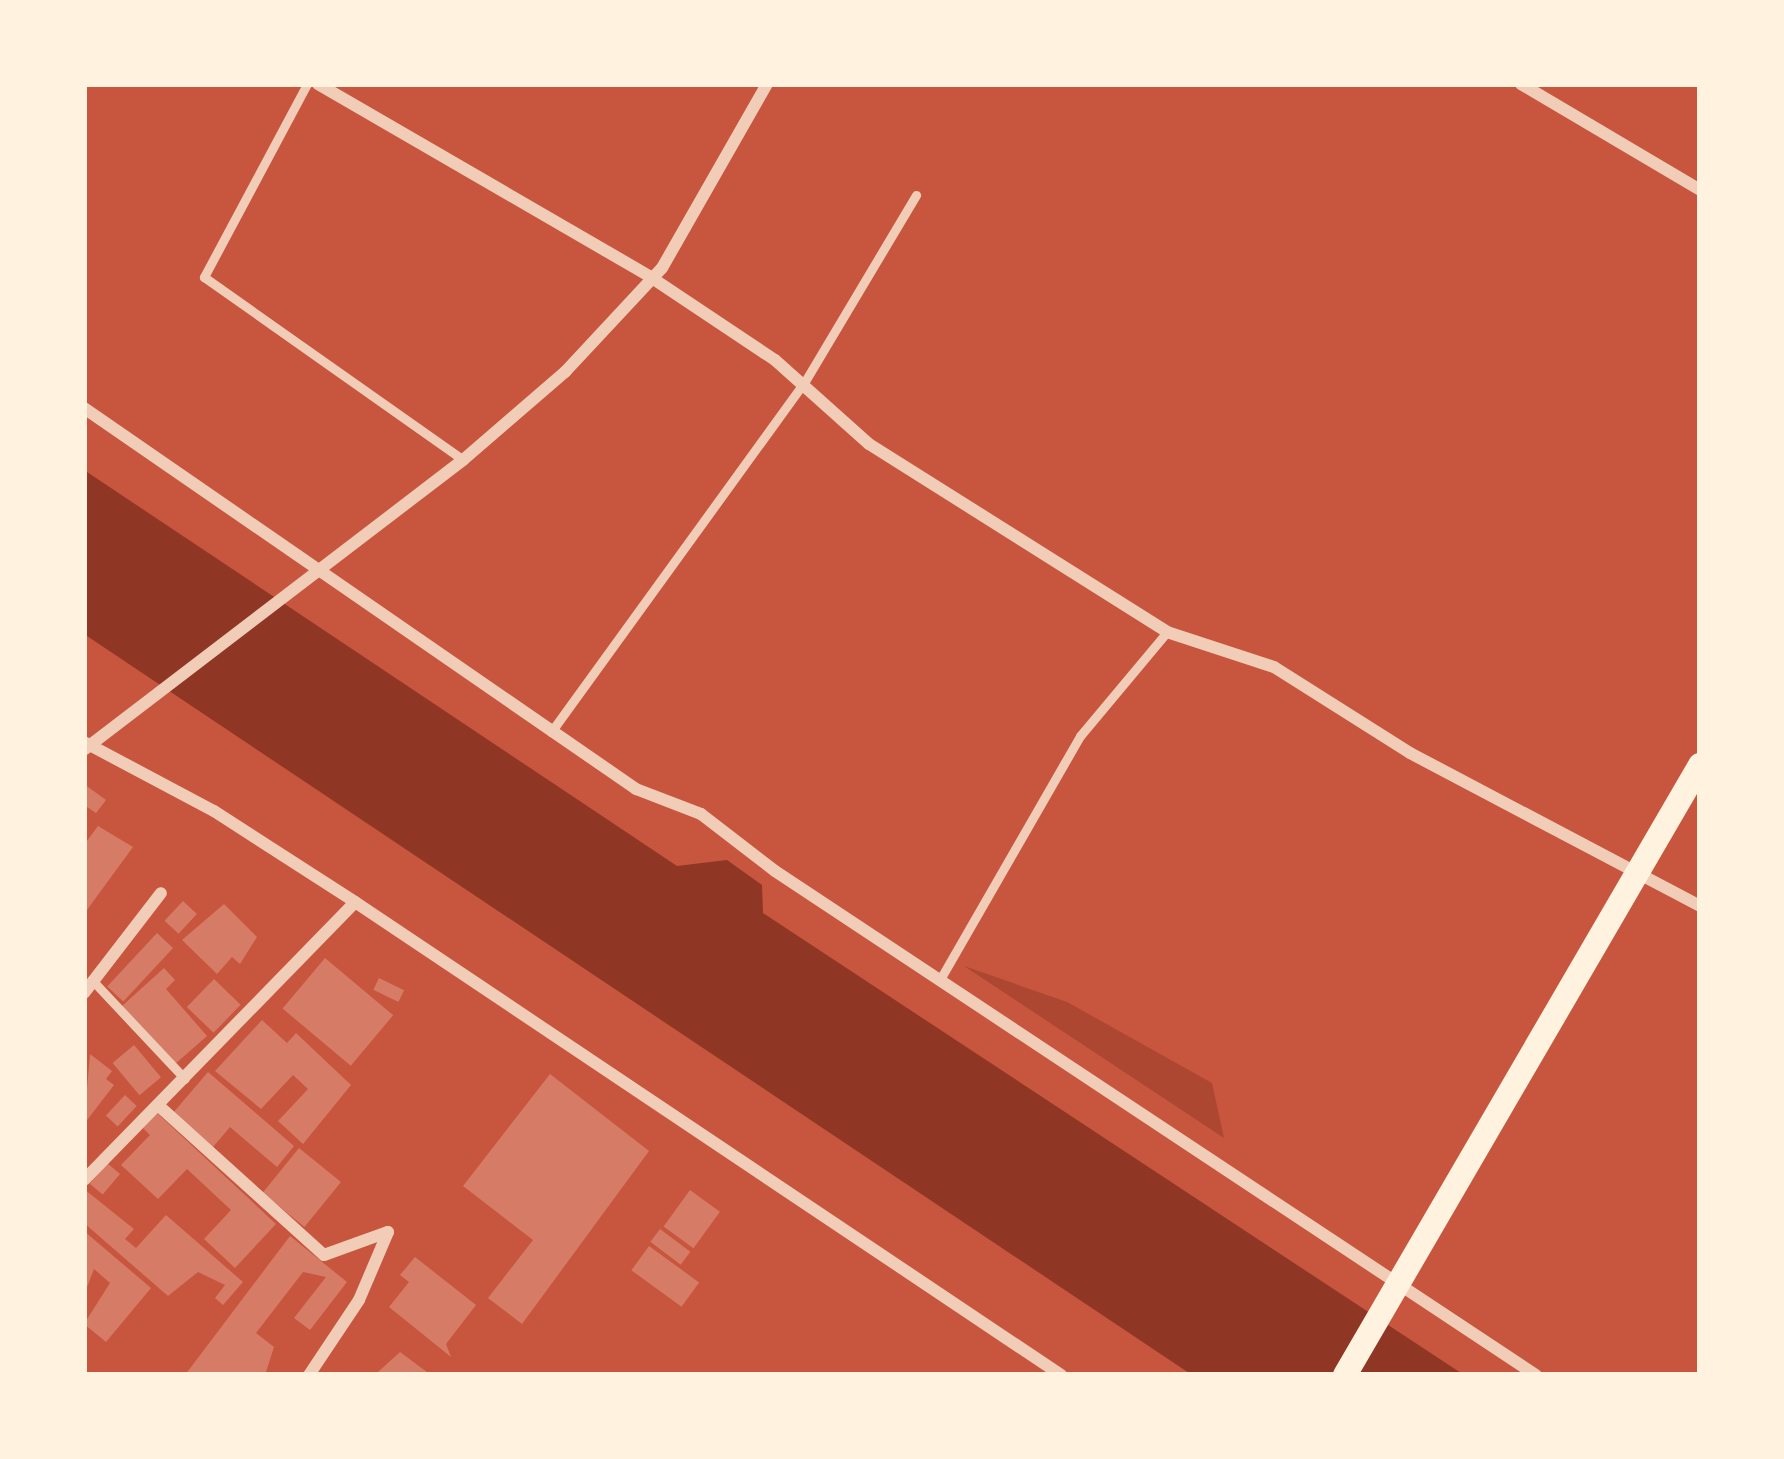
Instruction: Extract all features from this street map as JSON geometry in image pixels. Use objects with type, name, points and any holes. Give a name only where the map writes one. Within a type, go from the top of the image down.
[{"type":"main road","points":[[1345,1375],[1400,1290],[1700,765]]},
{"type":"street","points":[[318,84],[652,278],[804,383],[869,444],[1167,632],[1274,668],[1410,754],[1700,906]]},
{"type":"street","points":[[767,84],[698,214],[652,278],[565,372],[464,460],[86,746],[214,812],[355,902],[1061,1375]]},
{"type":"street","points":[[1521,84],[1700,190]]},
{"type":"street","points":[[84,408],[324,569],[550,732],[636,789],[701,814],[775,871],[942,976],[1400,1290],[1536,1375]]},
{"type":"street","points":[[87,982],[160,893]]},
{"type":"street","points":[[84,1180],[355,902]]},
{"type":"street","points":[[159,1106],[325,1255],[388,1232],[359,1300],[309,1375]]},
{"type":"lane","points":[[307,84],[205,277],[464,460]]},
{"type":"lane","points":[[550,732],[804,383],[916,195]]},
{"type":"lane","points":[[942,976],[1080,736],[1167,632]]},
{"type":"lane","points":[[87,982],[185,1079]]},
{"type":"shaded area","points":[[84,470],[677,866],[727,860],[762,885],[763,913],[1464,1375],[1192,1375],[84,634]]},
{"type":"shaded area","points":[[964,966],[1067,1002],[1212,1083],[1224,1138]]},
{"type":"building","points":[[84,784],[106,800],[96,813],[84,805]]},
{"type":"building","points":[[98,826],[133,847],[84,914],[84,845]]},
{"type":"building","points":[[183,901],[197,914],[178,934],[165,921]]},
{"type":"building","points":[[224,904],[257,937],[240,964],[232,957],[217,974],[182,940]]},
{"type":"building","points":[[157,933],[173,948],[123,1001],[107,986]]},
{"type":"building","points":[[325,958],[393,1015],[351,1066],[283,1009]]},
{"type":"building","points":[[164,968],[175,980],[166,989],[207,1036],[174,1065],[122,1006]]},
{"type":"building","points":[[379,978],[404,990],[398,1002],[373,990]]},
{"type":"building","points":[[214,979],[241,1005],[214,1033],[187,1007]]},
{"type":"building","points":[[262,1020],[287,1043],[296,1033],[351,1085],[303,1144],[278,1121],[308,1089],[293,1075],[261,1109],[215,1071]]},
{"type":"building","points":[[134,1045],[161,1077],[140,1095],[113,1063]]},
{"type":"building","points":[[90,1054],[112,1071],[106,1079],[114,1085],[84,1124]]},
{"type":"building","points":[[208,1072],[294,1146],[277,1167],[230,1127],[213,1147],[173,1113]]},
{"type":"building","points":[[550,1074],[649,1151],[522,1324],[488,1298],[533,1240],[463,1186]]},
{"type":"building","points":[[125,1095],[137,1106],[118,1126],[106,1115]]},
{"type":"building","points":[[157,1113],[276,1224],[235,1268],[204,1239],[231,1210],[187,1169],[158,1199],[121,1165],[150,1135],[143,1128]]},
{"type":"building","points":[[299,1148],[341,1182],[304,1227],[262,1193]]},
{"type":"building","points":[[107,1163],[120,1174],[103,1195],[90,1184]]},
{"type":"building","points":[[84,1189],[134,1229],[125,1239],[136,1248],[166,1215],[243,1282],[223,1305],[215,1298],[225,1285],[198,1272],[168,1296],[84,1223]]},
{"type":"building","points":[[690,1190],[720,1212],[693,1248],[664,1226]]},
{"type":"building","points":[[660,1229],[690,1252],[681,1265],[650,1242]]},
{"type":"building","points":[[84,1231],[151,1288],[106,1342],[84,1324],[110,1283],[94,1269],[84,1295]]},
{"type":"building","points":[[290,1236],[347,1282],[310,1330],[294,1318],[326,1277],[303,1272],[256,1333],[274,1347],[265,1375],[185,1375]]},
{"type":"building","points":[[649,1246],[699,1282],[682,1307],[631,1270]]},
{"type":"building","points":[[415,1257],[476,1305],[446,1344],[451,1357],[389,1307],[409,1282],[400,1275]]},
{"type":"building","points":[[400,1352],[431,1375],[378,1372]]}]
